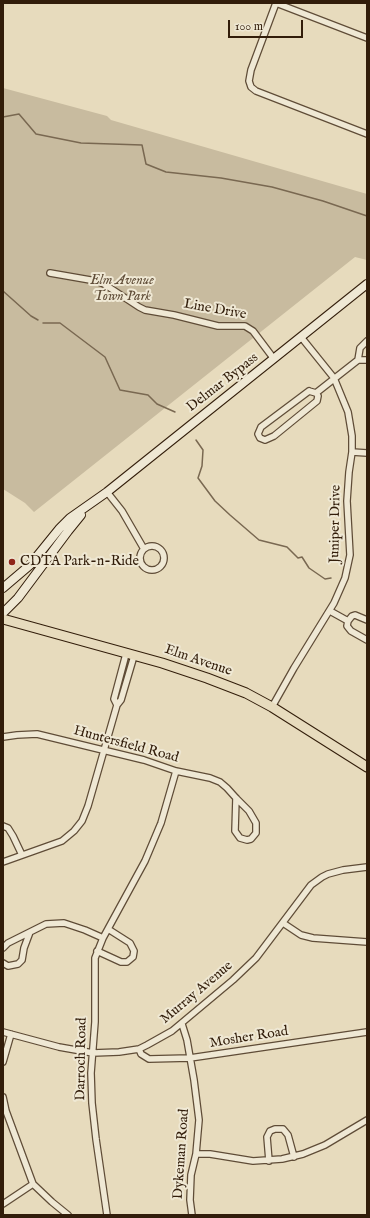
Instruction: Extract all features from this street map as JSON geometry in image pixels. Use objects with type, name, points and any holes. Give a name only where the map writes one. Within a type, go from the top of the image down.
[{"type":"main road","name":"Elm Avenue","points":[[3,619],[207,678],[246,693],[272,707],[367,767]]},
{"type":"street","points":[[367,38],[276,3],[251,70],[249,81],[251,87],[256,91],[367,134]]},
{"type":"street","name":"Line Drive","points":[[50,273],[79,277],[104,284],[145,310],[174,315],[218,326],[245,326],[261,340],[274,359]]},
{"type":"street","name":"Delmar Bypass","points":[[3,588],[30,565],[70,518],[107,492],[367,284]]},
{"type":"street","name":"Juniper Drive","points":[[272,707],[330,611],[345,578],[350,555],[347,501],[352,452],[352,436],[348,412],[334,378],[301,337]]},
{"type":"street","points":[[358,360],[360,348],[367,341]]},
{"type":"street","points":[[316,393],[358,360],[367,360]]},
{"type":"street","points":[[309,391],[316,393],[318,396],[317,401],[274,436],[265,440],[260,438],[258,431],[267,423],[305,393],[309,391]]},
{"type":"street","points":[[352,452],[367,453]]},
{"type":"street","points":[[107,492],[122,511],[144,549]]},
{"type":"street","name":"Delmar Bypass","points":[[3,613],[18,598],[78,518],[94,502]]},
{"type":"street","points":[[152,546],[159,548],[164,555],[162,566],[155,570],[144,567],[140,560],[144,549],[152,546]]},
{"type":"street","points":[[45,547],[52,554]]},
{"type":"street","points":[[330,611],[348,621]]},
{"type":"street","points":[[367,620],[355,615],[348,621],[347,626],[351,631],[367,640]]},
{"type":"street","points":[[117,705],[114,699],[119,680],[130,655]]},
{"type":"street","points":[[3,862],[62,841],[74,831],[84,817],[117,705],[121,700],[126,682],[130,655]]},
{"type":"street","points":[[119,680],[126,682]]},
{"type":"street","name":"Huntersfield Road","points":[[3,737],[17,734],[37,734],[144,760],[176,771],[210,778],[220,782],[228,788],[249,811],[256,823],[256,833],[251,839],[247,840],[240,838],[235,831],[236,798]]},
{"type":"street","name":"Darroch Road","points":[[106,1215],[92,1102],[91,1073],[95,1022],[94,964],[97,951],[103,938],[145,861],[159,830],[176,771]]},
{"type":"street","points":[[3,826],[8,828],[10,831],[22,856]]},
{"type":"street","name":"Murray Avenue","points":[[3,1032],[59,1047],[93,1054],[119,1052],[139,1048],[172,1031],[182,1024],[233,980],[256,958],[306,891],[322,877],[334,872],[367,867]]},
{"type":"street","points":[[3,948],[8,943],[46,924],[64,923],[86,930],[103,938]]},
{"type":"street","points":[[283,923],[301,935],[313,938],[367,942]]},
{"type":"street","points":[[97,951],[121,962],[127,962],[133,957],[134,951],[130,943],[108,929]]},
{"type":"street","points":[[3,963],[8,966],[18,964],[22,960],[24,948],[30,932]]},
{"type":"street","name":"Dykeman Road","points":[[182,1024],[190,1058],[199,1120],[196,1154],[191,1175],[190,1200],[192,1215]]},
{"type":"street","name":"Mosher Road","points":[[139,1048],[141,1054],[149,1059],[190,1058],[367,1032]]},
{"type":"street","points":[[3,1062],[11,1034]]},
{"type":"street","points":[[3,1097],[11,1126],[33,1184],[68,1215]]},
{"type":"street","points":[[196,1154],[210,1154],[253,1162],[294,1157],[324,1145],[367,1120]]},
{"type":"street","points":[[269,1161],[267,1137],[270,1131],[275,1128],[283,1130],[288,1135],[294,1157]]},
{"type":"street","points":[[3,1204],[33,1184]]},
{"type":"green space","name":"Elm Avenue Town Park","points":[[3,88],[107,116],[111,120],[367,194],[367,260],[355,257],[34,512],[25,503],[3,489]]},
{"type":"waterway","points":[[3,117],[19,114],[36,134],[81,143],[142,145],[146,164],[166,172],[221,178],[272,187],[323,201],[367,216]]},
{"type":"waterway","points":[[3,291],[31,316],[38,320]]},
{"type":"waterway","points":[[43,323],[60,323],[105,357],[120,390],[148,395],[157,404],[175,412]]},
{"type":"waterway","points":[[196,440],[203,450],[202,466],[198,478],[215,501],[259,540],[287,547],[298,558],[302,557],[309,568],[325,579],[331,578]]},
{"type":"place","name":"CDTA Park-n-Ride","points":[[12,562]]}]
